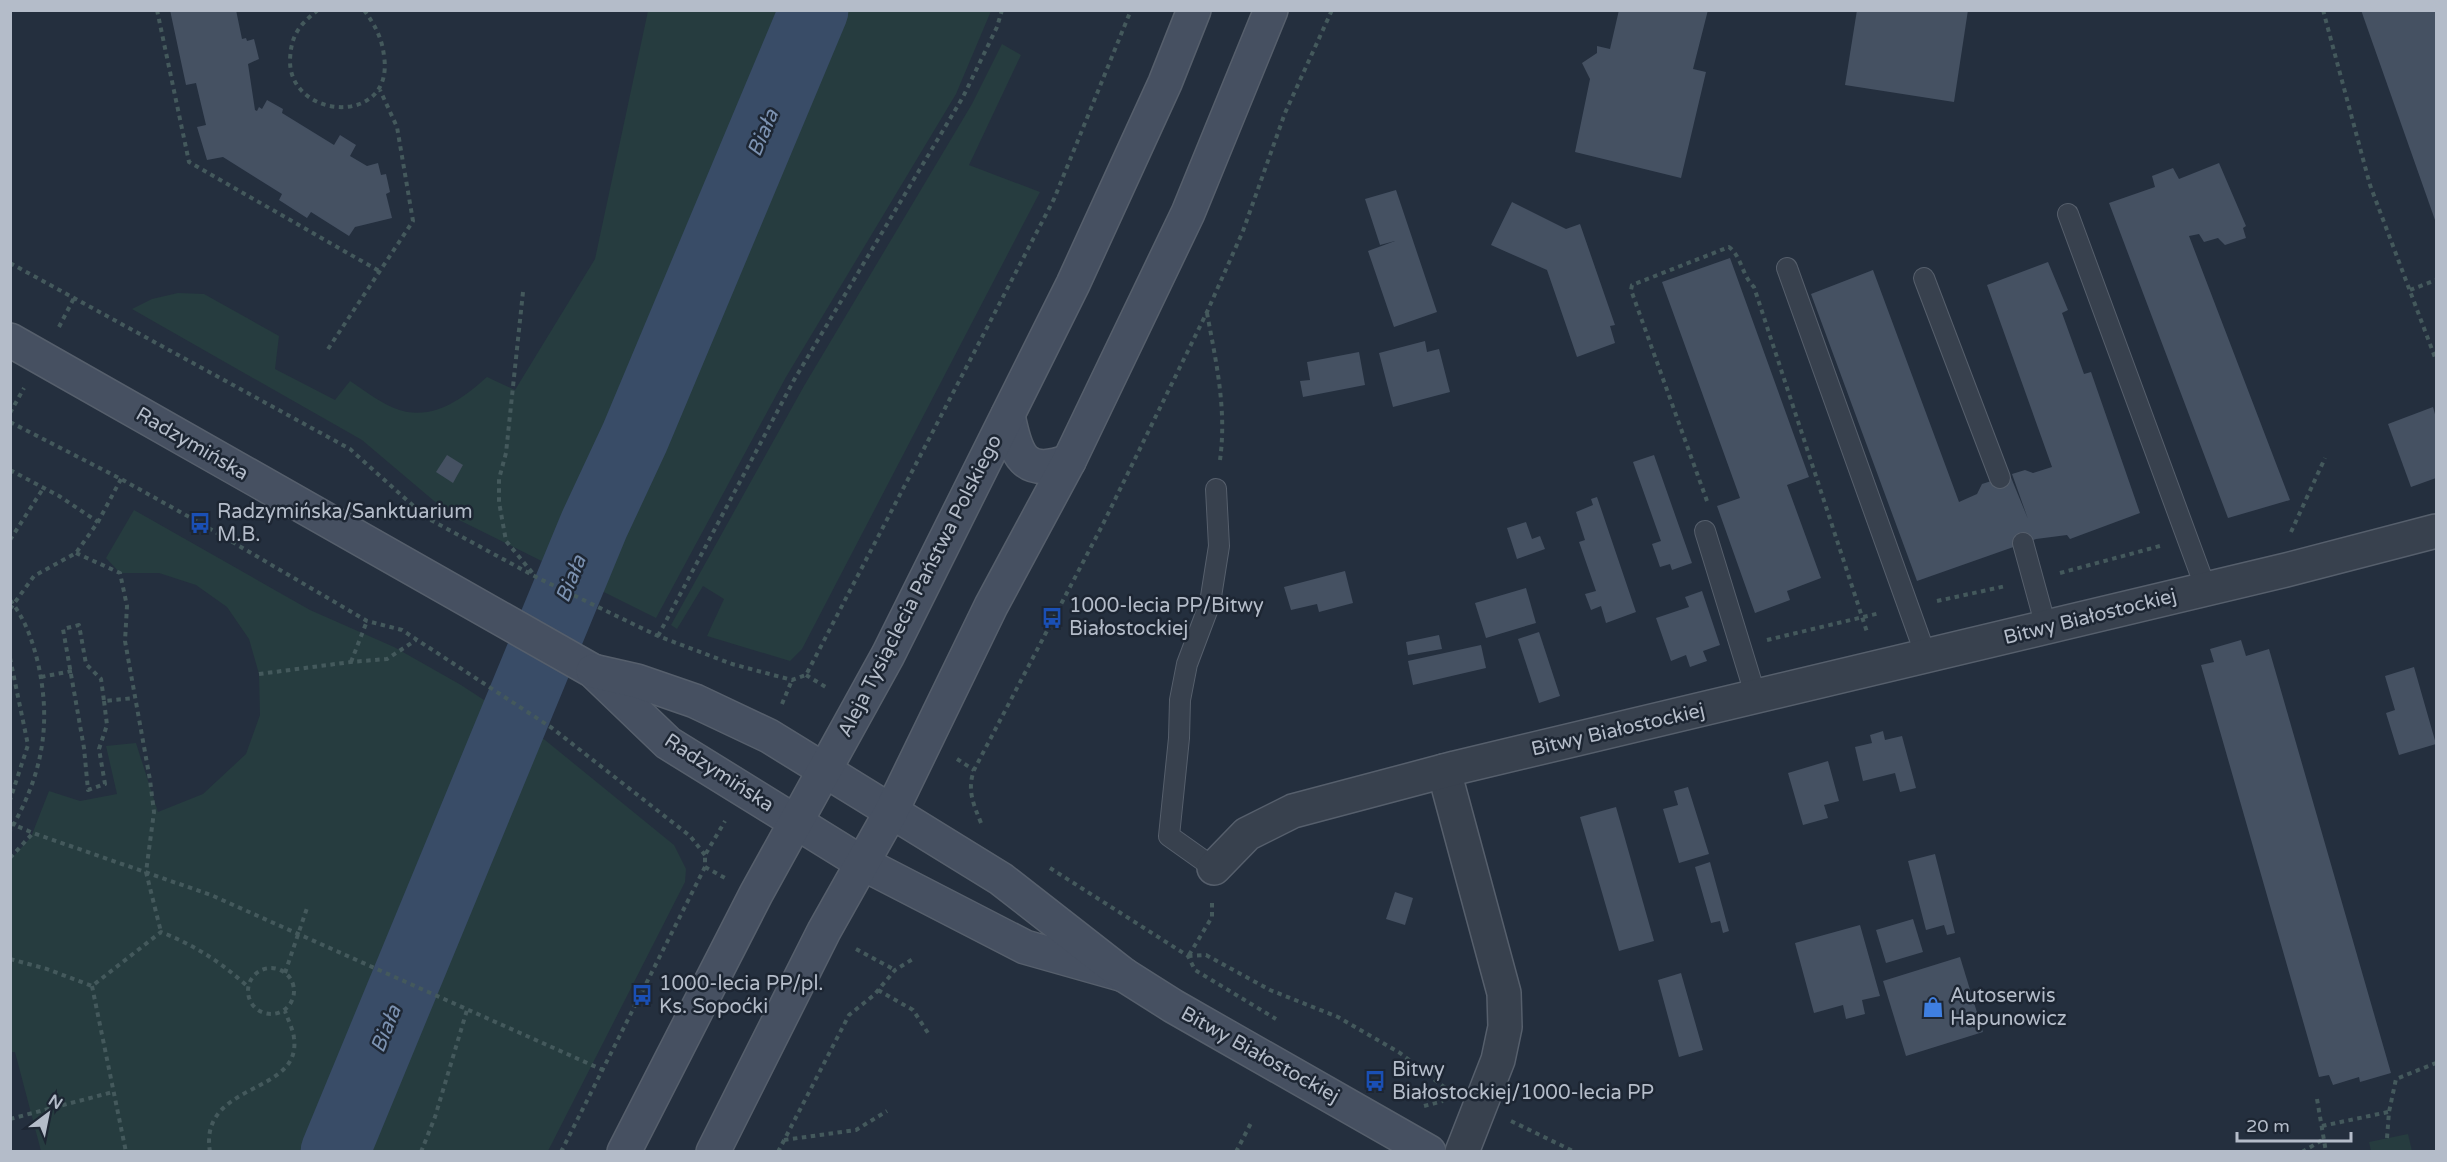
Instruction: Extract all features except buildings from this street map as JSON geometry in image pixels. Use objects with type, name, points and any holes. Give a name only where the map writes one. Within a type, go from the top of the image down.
[{"type":"main road","name":"Aleja Tysiąclecia Państwa Polskiego","points":[[624,1152],[795,822],[888,655],[1083,263],[1166,83],[1194,10]]},
{"type":"main road","points":[[713,1152],[824,931],[891,812],[991,606],[1069,461],[1188,213],[1271,10]]},
{"type":"main road","name":"Radzymińska","points":[[10,340],[587,667],[668,742],[862,863]]},
{"type":"main road","points":[[1008,414],[1013,443],[1021,456],[1033,466],[1052,468],[1069,461]]},
{"type":"main road","name":"Radzymińska","points":[[587,667],[695,701],[769,736],[891,812]]},
{"type":"main road","name":"Bitwy Białostockiej","points":[[891,812],[1001,879],[1124,975],[1209,1028],[1429,1152]]},
{"type":"main road","name":"Bitwy Białostockiej","points":[[862,863],[1025,947],[1124,975]]},
{"type":"street","name":"Bitwy Białostockiej","points":[[1214,868],[1247,834],[1293,811],[1449,770],[2206,589],[2436,531]]},
{"type":"street","points":[[1449,770],[1504,993],[1505,1027],[1498,1060],[1462,1152]]},
{"type":"lane","points":[[2068,214],[2206,589]]},
{"type":"lane","points":[[1787,268],[1926,656]]},
{"type":"lane","points":[[1924,278],[2000,478]]},
{"type":"lane","points":[[1214,868],[1168,836],[1179,738],[1180,700],[1187,664],[1210,603],[1219,546],[1216,489]]},
{"type":"lane","points":[[1705,531],[1756,697]]},
{"type":"lane","points":[[2023,543],[2046,627]]},
{"type":"path","points":[[157,10],[189,162],[379,271]]},
{"type":"path","points":[[318,10],[301,24],[291,45],[290,68],[300,88],[318,103],[340,108],[362,104],[380,90],[386,69],[382,44],[375,24],[364,10]]},
{"type":"path","points":[[658,636],[794,380],[963,97],[997,27],[1002,10]]},
{"type":"path","points":[[10,263],[350,449],[427,518],[538,579],[658,636],[743,668],[792,680],[806,675],[1054,199],[1131,10]]},
{"type":"path","points":[[982,824],[970,796],[970,782],[974,770],[1102,526],[1207,312],[1243,231],[1285,113],[1332,10]]},
{"type":"path","points":[[2323,10],[2370,185],[2436,360]]},
{"type":"path","points":[[328,349],[413,221],[396,127],[380,90]]},
{"type":"path","points":[[1705,531],[1708,504],[1635,302],[1632,285],[1729,247],[1735,252],[1747,280],[1754,287],[1879,667]]},
{"type":"path","points":[[2410,290],[2436,280]]},
{"type":"path","points":[[523,292],[506,453],[499,479],[499,502],[506,541],[538,579]]},
{"type":"path","points":[[1207,312],[1222,398],[1223,436],[1216,489]]},
{"type":"path","points":[[10,422],[121,479],[367,621],[402,630],[552,728],[690,836],[705,855],[705,867],[561,1152]]},
{"type":"path","points":[[2272,573],[2325,458]]},
{"type":"path","points":[[10,470],[44,487],[98,522]]},
{"type":"path","points":[[10,609],[34,576],[76,553],[98,522],[121,479]]},
{"type":"path","points":[[10,540],[44,487]]},
{"type":"path","points":[[1740,647],[1862,616],[2033,580],[2187,538]]},
{"type":"path","points":[[76,553],[120,573],[127,606],[125,641],[154,812],[146,872],[161,932]]},
{"type":"path","points":[[10,600],[22,616],[33,643],[46,713],[44,744],[24,807],[10,831]]},
{"type":"path","points":[[351,662],[367,621]]},
{"type":"path","points":[[79,625],[86,664],[100,679],[107,725],[99,749],[105,784],[88,790],[84,748],[72,671],[63,629],[79,625]]},
{"type":"path","points":[[259,674],[387,659],[416,640]]},
{"type":"path","points":[[10,658],[28,745],[10,800]]},
{"type":"path","points":[[41,677],[72,671]]},
{"type":"path","points":[[104,701],[135,698]]},
{"type":"path","points":[[10,823],[211,895],[603,1070]]},
{"type":"path","points":[[10,858],[33,833]]},
{"type":"path","points":[[1041,862],[1188,956],[1195,970],[1283,1024]]},
{"type":"path","points":[[1188,956],[1212,917],[1214,868]]},
{"type":"path","points":[[285,973],[308,905]]},
{"type":"path","points":[[92,986],[161,932]]},
{"type":"path","points":[[161,932],[185,941],[208,954],[247,986]]},
{"type":"path","points":[[1188,956],[1206,955],[1270,990],[1338,1017],[1400,1053],[1455,1095]]},
{"type":"path","points":[[10,959],[92,986]]},
{"type":"path","points":[[778,1152],[849,1016],[878,990],[895,970],[913,959]]},
{"type":"path","points":[[265,968],[278,968],[289,976],[295,988],[293,1001],[285,1011],[271,1016],[257,1012],[248,1001],[247,986],[253,975],[265,968]]},
{"type":"path","points":[[92,986],[126,1152]]},
{"type":"path","points":[[878,990],[913,1010],[928,1033]]},
{"type":"path","points":[[421,1152],[435,1117],[467,1010]]},
{"type":"path","points":[[210,1152],[211,1128],[217,1114],[229,1100],[272,1080],[293,1055],[294,1038],[285,1011]]},
{"type":"path","points":[[2387,1138],[2389,1112],[2396,1079],[2436,1063]]},
{"type":"path","points":[[10,1119],[113,1092]]},
{"type":"path","points":[[1415,1104],[1423,1106],[1448,1099]]},
{"type":"path","points":[[2318,1099],[2326,1152]]},
{"type":"path","points":[[784,1140],[856,1130],[887,1111]]},
{"type":"path","points":[[2322,1126],[2389,1112]]},
{"type":"path","points":[[1236,1152],[1251,1123]]},
{"type":"path","points":[[2302,1152],[2324,1139]]},
{"type":"green space","points":[[648,11],[991,11],[956,94],[786,377],[656,618],[453,517],[362,440],[132,309],[152,299],[178,293],[204,294],[279,336],[275,369],[335,400],[350,381],[394,408],[420,413],[445,407],[467,394],[487,377],[515,390],[595,259]]},
{"type":"green space","points":[[1002,44],[1021,55],[969,165],[1040,192],[802,649],[790,661],[707,636],[724,599],[703,586],[677,629],[671,625],[804,386],[972,104]]},
{"type":"green space","points":[[134,510],[310,610],[394,647],[461,685],[545,740],[674,845],[686,869],[685,882],[548,1151],[41,1151],[15,1052],[11,1052],[11,859],[31,837],[49,791],[80,801],[117,794],[106,746],[136,743],[158,812],[203,794],[246,754],[260,715],[259,674],[249,639],[227,607],[196,585],[159,573],[120,573],[106,558]]},
{"type":"green space","points":[[2408,1134],[2412,1151],[2371,1151],[2369,1142]]},
{"type":"waterway","name":"Biała","points":[[335,1152],[594,525],[635,437],[814,10]]},
{"type":"place","name":"Radzymińska/Sanktuarium M.B.","points":[[200,523]]},
{"type":"place","name":"1000-lecia PP/Bitwy Białostockiej","points":[[1052,618]]},
{"type":"place","name":"1000-lecia PP/pl. Ks. Sopoćki","points":[[642,995]]},
{"type":"place","name":"Autoserwis Hapunowicz","points":[[1933,1007]]},
{"type":"place","name":"Bitwy Białostockiej/1000-lecia PP","points":[[1375,1081]]}]
